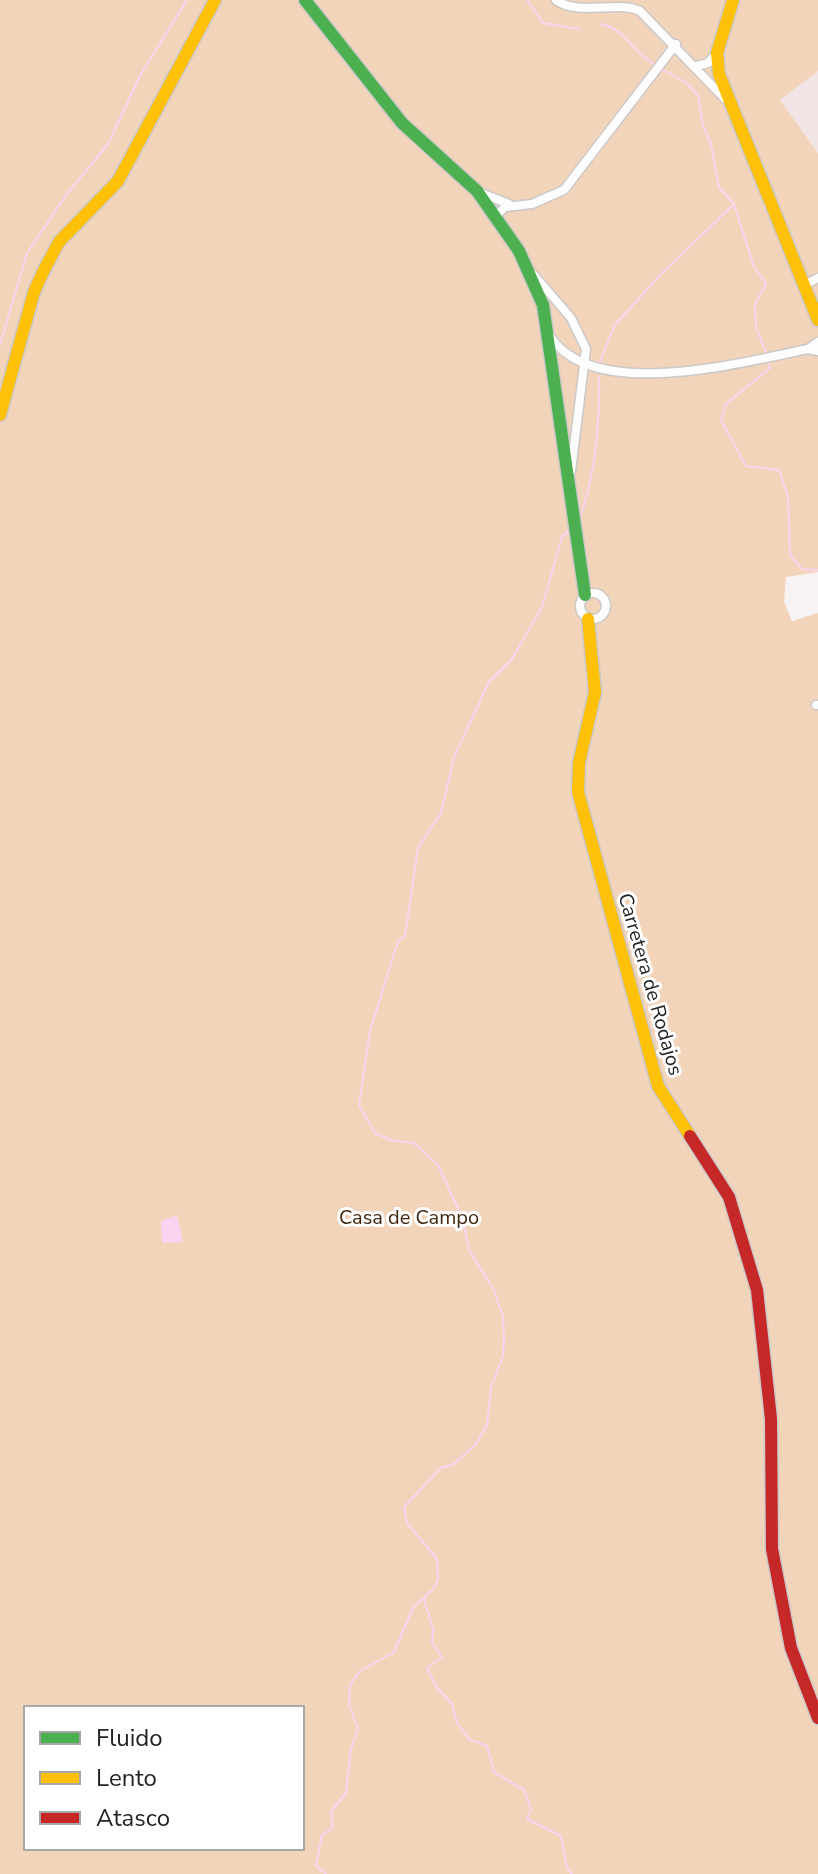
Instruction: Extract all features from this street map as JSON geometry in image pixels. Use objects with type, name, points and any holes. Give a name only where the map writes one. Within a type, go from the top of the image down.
[{"type":"street","points":[[0,415],[34,292],[44,270],[59,242],[118,181],[215,0]]},
{"type":"street","points":[[305,0],[402,123],[477,191],[529,269],[582,336],[586,366],[569,483]]},
{"type":"street","points":[[556,0],[568,7],[633,8],[648,16],[730,106]]},
{"type":"street","points":[[733,0],[721,29],[718,69],[730,106],[818,320]]},
{"type":"street","points":[[496,216],[499,210],[542,201],[564,190],[676,44]]},
{"type":"street","points":[[696,66],[708,63],[717,53]]},
{"type":"street","points":[[477,191],[514,205]]},
{"type":"street","points":[[529,269],[543,305],[585,595],[580,609],[588,619],[601,617],[606,605],[600,595],[585,595]]},
{"type":"street","points":[[804,285],[818,278]]},
{"type":"street","points":[[545,329],[567,357],[586,366],[677,373],[815,348]]},
{"type":"street","name":"Carretera de Rodajos","points":[[588,619],[595,692],[579,763],[578,792],[658,1086],[729,1197],[749,1262],[763,1326],[768,1374],[772,1549],[791,1648],[818,1718]]},
{"type":"shaded area","points":[[818,71],[818,153],[780,100]]},
{"type":"shaded area","points":[[177,1215],[183,1242],[162,1243],[161,1221]]},
{"type":"green space","name":"Casa de Campo","points":[[0,0],[818,0],[818,71],[780,100],[818,153],[818,572],[786,577],[784,602],[792,621],[818,613],[818,1874],[0,1874]]},
{"type":"waterway","points":[[0,345],[27,253],[66,195],[108,144],[141,74],[187,0]]},
{"type":"waterway","points":[[527,0],[543,23],[579,29]]},
{"type":"waterway","points":[[601,24],[618,31],[657,66]]},
{"type":"waterway","points":[[662,69],[688,84],[699,97],[702,123],[711,144],[719,187],[734,204],[754,267],[766,283],[755,305],[756,327],[766,352]]},
{"type":"waterway","points":[[600,362],[614,326],[661,274],[732,206]]},
{"type":"waterway","points":[[768,359],[770,368],[726,404],[721,420],[746,466],[779,470],[788,497],[790,555],[802,569],[818,570]]},
{"type":"waterway","points":[[580,518],[596,448],[599,377]]},
{"type":"waterway","points":[[326,1874],[316,1865],[322,1835],[333,1828],[331,1811],[346,1793],[351,1749],[358,1728],[349,1705],[350,1685],[360,1671],[394,1652],[413,1608],[433,1589],[438,1579],[437,1559],[407,1523],[404,1507],[441,1468],[454,1464],[476,1444],[487,1425],[491,1388],[503,1355],[504,1340],[503,1317],[494,1290],[469,1250],[462,1217],[438,1165],[414,1143],[390,1140],[375,1133],[359,1105],[370,1031],[398,941],[405,936],[418,848],[441,813],[454,757],[489,682],[512,659],[542,607],[562,537],[568,531]]},
{"type":"waterway","points":[[424,1599],[433,1629],[432,1643],[442,1657],[427,1668],[437,1688],[452,1704],[457,1723],[469,1739],[487,1746],[494,1772],[524,1790],[531,1809],[527,1819],[561,1836],[567,1868],[572,1874]]},
{"type":"traffic: fast","points":[[305,0],[402,123],[477,191],[519,251],[543,305],[585,595]]},
{"type":"traffic: slow","points":[[0,415],[34,292],[44,270],[59,242],[118,181],[215,0]]},
{"type":"traffic: slow","points":[[733,0],[717,53],[719,74],[818,320]]},
{"type":"traffic: slow","points":[[588,619],[595,692],[579,763],[578,792],[658,1086],[690,1136]]},
{"type":"traffic: jam","points":[[690,1136],[729,1197],[757,1290],[771,1419],[772,1549],[791,1648],[818,1718]]}]
